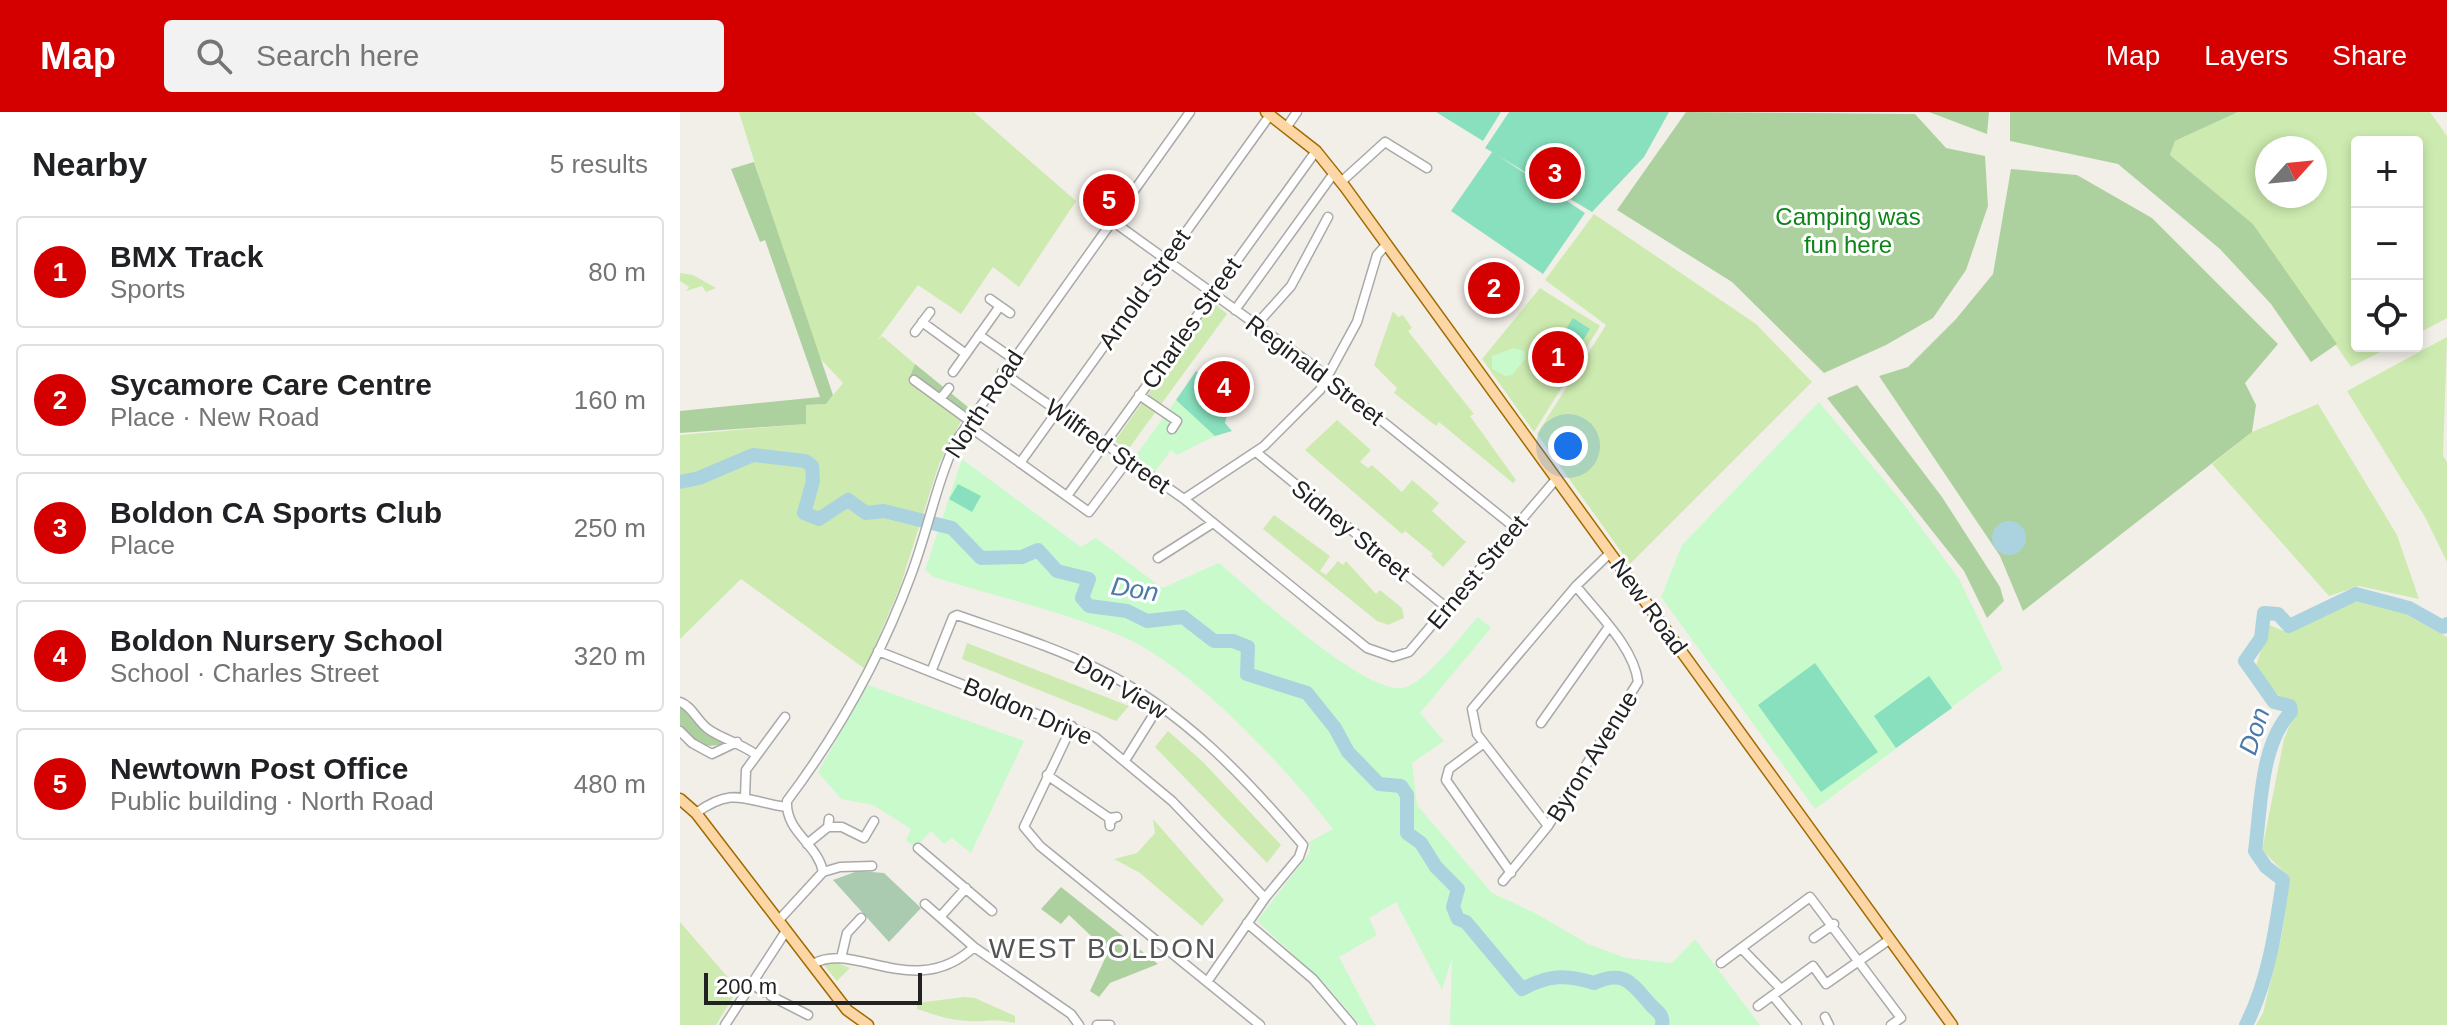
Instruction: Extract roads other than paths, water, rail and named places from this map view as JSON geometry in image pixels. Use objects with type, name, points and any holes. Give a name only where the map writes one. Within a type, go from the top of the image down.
[{"type":"main road","name":"New Road","points":[[1268,114],[1316,151],[1340,180],[1952,1025]]},
{"type":"main road","points":[[680,799],[696,813],[847,1010],[868,1025]]},
{"type":"street","name":"North Road","points":[[787,807],[787,801],[832,739],[878,651],[917,557],[942,472],[968,423],[1190,112]]},
{"type":"street","points":[[1286,128],[1297,112]]},
{"type":"street","name":"Arnold Street","points":[[1020,463],[1268,114]]},
{"type":"street","points":[[1235,310],[1340,180],[1375,148],[1385,142],[1427,168]]},
{"type":"street","name":"Charles Street","points":[[1067,496],[1316,151]]},
{"type":"street","points":[[1256,325],[1291,286],[1328,217]]},
{"type":"street","name":"Reginald Street","points":[[1111,220],[1329,378],[1514,527]]},
{"type":"street","points":[[1184,499],[1256,452],[1307,405],[1329,378],[1357,322],[1377,255],[1387,244]]},
{"type":"street","points":[[990,299],[1010,313]]},
{"type":"street","points":[[953,372],[1000,306]]},
{"type":"street","points":[[915,332],[930,312]]},
{"type":"street","points":[[922,322],[966,354]]},
{"type":"street","points":[[979,335],[1012,358]]},
{"type":"street","name":"Wilfred Street","points":[[1002,372],[1184,499],[1367,648],[1393,657]]},
{"type":"street","points":[[914,380],[1020,463],[1089,512],[1128,460]]},
{"type":"street","points":[[940,399],[949,388]]},
{"type":"street","points":[[1139,395],[1177,422]]},
{"type":"street","name":"Sidney Street","points":[[1256,452],[1447,608]]},
{"type":"street","name":"Ernest Street","points":[[1393,657],[1409,652],[1557,478]]},
{"type":"street","points":[[1158,558],[1213,523]]},
{"type":"street","points":[[1548,826],[1484,743],[1473,722],[1472,709],[1576,586],[1610,553]]},
{"type":"street","name":"Byron Avenue","points":[[1503,881],[1548,826],[1636,690],[1635,666],[1576,586]]},
{"type":"street","name":"Don View","points":[[931,672],[953,617],[957,615],[1101,670],[1159,706],[1225,758],[1303,845],[1299,857],[1265,898]]},
{"type":"street","points":[[1542,724],[1608,628]]},
{"type":"street","name":"Boldon Drive","points":[[878,651],[1072,726],[1126,759],[1265,898]]},
{"type":"street","points":[[680,702],[688,705],[710,731],[738,741],[755,754]]},
{"type":"street","points":[[1126,759],[1159,706]]},
{"type":"street","points":[[745,797],[746,770],[785,717]]},
{"type":"street","points":[[1072,726],[1024,827],[1040,846],[1260,1025]]},
{"type":"street","points":[[680,731],[692,743],[712,754],[738,741]]},
{"type":"street","points":[[1484,743],[1449,769],[1446,780],[1511,873]]},
{"type":"street","points":[[1047,775],[1112,820]]},
{"type":"street","points":[[696,813],[721,798],[745,797],[787,807],[789,821],[823,872]]},
{"type":"street","points":[[807,844],[828,823],[864,838],[874,821]]},
{"type":"street","points":[[918,848],[992,911]]},
{"type":"street","points":[[778,921],[823,872],[840,867],[872,866]]},
{"type":"street","points":[[940,917],[966,888]]},
{"type":"street","points":[[1721,963],[1810,897],[1834,924],[1901,1018],[1891,1025]]},
{"type":"street","points":[[1207,982],[1265,898]]},
{"type":"street","points":[[925,904],[974,947],[1071,1014],[1079,1025]]},
{"type":"street","points":[[841,958],[847,933],[861,918]]},
{"type":"street","points":[[1247,923],[1313,979],[1352,1025]]},
{"type":"street","points":[[1814,938],[1834,924]]},
{"type":"street","points":[[725,1025],[786,931]]},
{"type":"street","points":[[1758,1006],[1813,966],[1826,984],[1889,940]]},
{"type":"street","points":[[813,964],[823,959],[841,958],[895,970],[928,970],[963,956],[974,947]]},
{"type":"street","points":[[1741,948],[1781,989]]},
{"type":"street","points":[[753,985],[808,1015]]},
{"type":"street","points":[[1773,996],[1797,1025]]},
{"type":"street","points":[[1097,1025],[1110,1025]]},
{"type":"water","points":[[2009,521],[2021,526],[2026,538],[2021,550],[2009,555],[1997,550],[1992,538],[1997,526]]},
{"type":"waterway","name":"Don","points":[[680,482],[699,478],[753,455],[805,461],[812,466],[813,481],[804,513],[819,519],[848,500],[866,513],[884,511],[952,528],[981,558],[1022,557],[1038,550],[1057,571],[1089,579],[1082,598],[1089,606],[1127,611],[1147,621],[1183,617],[1214,641],[1233,641],[1248,647],[1247,674],[1307,693],[1335,728],[1348,752],[1379,784],[1401,786],[1407,795],[1407,833],[1421,843],[1436,867],[1458,889],[1453,907],[1458,919],[1466,922],[1522,989],[1557,977],[1594,983],[1621,978],[1633,985],[1659,1013],[1662,1025]]},
{"type":"waterway","name":"Don","points":[[2246,1025],[2266,973],[2283,880],[2266,867],[2255,851],[2261,797],[2273,741],[2291,712],[2290,706],[2274,702],[2245,661],[2261,638],[2264,613],[2278,614],[2289,626],[2356,594],[2409,608],[2443,627],[2447,624]]},
{"type":"place","name":"Boldon CA Sports Club","points":[[1555,173]]},
{"type":"place","name":"Newtown Post Office","points":[[1109,200]]},
{"type":"place","name":"Sycamore Care Centre","points":[[1494,288]]},
{"type":"place","name":"BMX Track","points":[[1558,357]]},
{"type":"place","name":"Boldon Nursery School","points":[[1224,387]]},
{"type":"district","name":"WEST BOLDON","points":[[1103,948]]},
{"type":"park label","name":"Camping was fun here","points":[[1848,230]]}]
